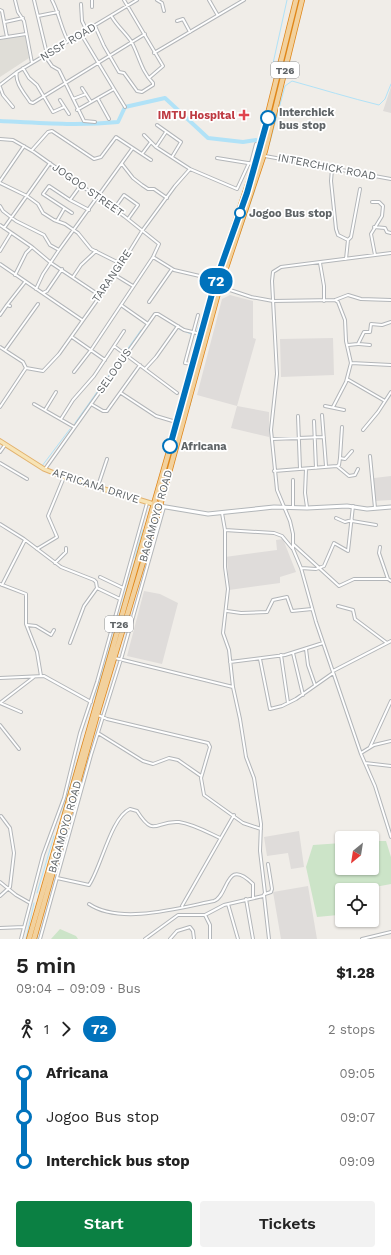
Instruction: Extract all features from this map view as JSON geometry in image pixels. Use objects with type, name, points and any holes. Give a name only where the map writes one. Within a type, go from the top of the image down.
[{"type":"highway","name":"BAGAMOYO ROAD","points":[[29,939],[152,503],[194,364],[215,283],[252,163],[262,140],[296,0]]},
{"type":"highway","name":"BAGAMOYO ROAD","points":[[34,939],[97,715],[162,506],[220,286],[268,142],[302,0]]},
{"type":"main road","name":"AFRICANA DRIVE","points":[[0,441],[44,469],[98,488],[162,506]]},
{"type":"street","points":[[15,0],[18,12],[23,18],[32,63]]},
{"type":"street","points":[[34,0],[46,55],[52,66],[58,69],[66,83],[77,110],[84,121],[95,122]]},
{"type":"street","points":[[52,0],[58,12],[61,28],[68,41]]},
{"type":"street","points":[[92,0],[92,7]]},
{"type":"street","points":[[124,0],[163,67],[149,78]]},
{"type":"street","name":"NSSF ROAD","points":[[0,86],[17,72],[137,0]]},
{"type":"street","points":[[157,0],[162,3],[164,11]]},
{"type":"street","points":[[209,0],[218,15]]},
{"type":"street","points":[[154,53],[244,0]]},
{"type":"street","points":[[80,4],[82,21],[87,30]]},
{"type":"street","points":[[0,10],[2,11],[7,37]]},
{"type":"street","points":[[38,16],[58,12]]},
{"type":"street","points":[[95,26],[119,72],[124,73],[137,91],[142,92],[153,85],[140,65],[132,43],[112,16]]},
{"type":"street","points":[[4,22],[23,18]]},
{"type":"street","points":[[177,21],[183,19],[190,32]]},
{"type":"street","points":[[0,38],[26,34]]},
{"type":"street","points":[[81,34],[125,107]]},
{"type":"street","points":[[17,72],[16,75],[18,82],[30,102],[33,103],[110,57],[145,34]]},
{"type":"street","points":[[24,68],[44,96],[53,112],[64,107]]},
{"type":"street","points":[[0,86],[3,95],[13,107]]},
{"type":"street","points":[[82,88],[91,102]]},
{"type":"street","points":[[77,110],[98,99],[114,88]]},
{"type":"street","points":[[73,99],[86,94]]},
{"type":"street","points":[[98,99],[109,119]]},
{"type":"street","points":[[60,100],[68,114]]},
{"type":"street","points":[[157,125],[181,142],[172,157]]},
{"type":"street","points":[[32,150],[51,131],[94,159],[101,157],[116,137],[151,160]]},
{"type":"street","points":[[156,147],[166,132]]},
{"type":"street","points":[[144,135],[156,147],[190,169],[236,189],[239,187],[243,173],[252,163],[256,144]]},
{"type":"street","name":"JOGOO STREET","points":[[0,139],[13,140],[32,150],[128,219],[159,244],[153,257]]},
{"type":"street","points":[[142,154],[151,142]]},
{"type":"street","points":[[24,146],[0,182],[27,196],[38,204],[43,213],[74,230],[82,237],[89,247],[121,264]]},
{"type":"street","points":[[36,289],[43,274],[59,250],[132,148]]},
{"type":"street","name":"INTERCHICK ROAD","points":[[264,156],[391,180]]},
{"type":"street","points":[[217,158],[252,163]]},
{"type":"street","points":[[4,228],[50,163]]},
{"type":"street","points":[[121,164],[133,178],[142,185],[148,189],[154,189],[167,198]]},
{"type":"street","name":"TARANGIRE","points":[[26,368],[40,372],[45,370],[72,337],[99,295],[115,275],[142,230],[190,169]]},
{"type":"street","points":[[332,169],[337,234],[348,240]]},
{"type":"street","points":[[72,213],[43,194],[47,186],[89,210]]},
{"type":"street","points":[[70,200],[81,186]]},
{"type":"street","points":[[346,259],[348,240],[351,237],[360,189]]},
{"type":"street","points":[[114,209],[124,195],[138,205],[128,219]]},
{"type":"street","points":[[372,202],[379,202],[383,206],[382,216],[374,227],[371,236],[375,255]]},
{"type":"street","points":[[0,206],[11,218],[44,236],[50,245],[59,250]]},
{"type":"street","points":[[57,221],[64,209]]},
{"type":"street","points":[[0,225],[32,247],[51,263],[99,295]]},
{"type":"street","points":[[374,227],[385,228],[387,232],[391,234]]},
{"type":"street","points":[[0,251],[11,233]]},
{"type":"street","points":[[15,275],[24,255],[32,247]]},
{"type":"street","points":[[73,277],[81,265],[96,251]]},
{"type":"street","points":[[391,253],[281,267],[274,270],[272,281],[277,374],[271,430],[274,471],[278,495],[285,508],[293,534],[293,549],[301,568],[323,643],[361,754],[375,786],[391,837]]},
{"type":"street","points":[[74,372],[91,350],[153,257],[172,269],[204,277],[220,286],[251,297],[273,301],[335,300],[348,295],[361,299],[391,300]]},
{"type":"street","points":[[320,263],[324,286],[324,300]]},
{"type":"street","points":[[0,264],[82,320]]},
{"type":"street","points":[[42,293],[47,291],[62,269]]},
{"type":"street","points":[[149,302],[172,269]]},
{"type":"street","points":[[115,275],[133,286]]},
{"type":"street","points":[[0,315],[9,306],[25,282]]},
{"type":"street","points":[[333,407],[347,379],[351,363],[345,337],[345,320],[338,302],[335,300]]},
{"type":"street","points":[[5,350],[38,304]]},
{"type":"street","points":[[121,305],[148,324]]},
{"type":"street","name":"SELOOUS","points":[[44,469],[125,354],[156,314],[178,326],[194,333],[201,334]]},
{"type":"street","points":[[194,364],[185,362],[198,315]]},
{"type":"street","points":[[358,344],[364,332],[370,332],[371,324],[382,325],[391,322]]},
{"type":"street","points":[[145,369],[156,357],[178,326]]},
{"type":"street","points":[[61,419],[73,400],[88,385],[124,331]]},
{"type":"street","points":[[72,337],[105,360]]},
{"type":"street","points":[[348,345],[370,345]]},
{"type":"street","points":[[114,346],[177,393]]},
{"type":"street","points":[[0,347],[23,362],[26,368],[0,407]]},
{"type":"street","points":[[351,363],[391,365]]},
{"type":"street","points":[[91,404],[105,412],[121,393],[140,365]]},
{"type":"street","points":[[347,379],[385,401]]},
{"type":"street","points":[[45,410],[56,392]]},
{"type":"street","points":[[364,430],[391,392]]},
{"type":"street","points":[[121,393],[156,416],[177,422]]},
{"type":"street","points":[[34,404],[74,427]]},
{"type":"street","points":[[325,406],[344,410]]},
{"type":"street","points":[[322,415],[326,466]]},
{"type":"street","points":[[298,416],[300,469]]},
{"type":"street","points":[[314,421],[316,468]]},
{"type":"street","points":[[337,466],[339,465],[340,458],[342,427]]},
{"type":"street","points":[[272,439],[324,437]]},
{"type":"street","points":[[0,452],[5,445]]},
{"type":"street","points":[[340,458],[345,459],[352,451]]},
{"type":"street","points":[[370,456],[375,508]]},
{"type":"street","points":[[98,488],[107,459]]},
{"type":"street","points":[[0,463],[27,478]]},
{"type":"street","points":[[274,471],[337,466],[349,476],[355,475],[358,469]]},
{"type":"street","points":[[306,469],[305,493],[307,508]]},
{"type":"street","points":[[36,549],[57,538],[48,516],[64,477]]},
{"type":"street","points":[[292,508],[294,480]]},
{"type":"street","points":[[21,939],[43,855],[64,798],[80,733],[91,702],[147,502]]},
{"type":"street","points":[[40,939],[98,733],[121,659],[162,506],[200,513],[222,513],[274,508],[353,506],[375,508],[391,507]]},
{"type":"street","points":[[301,568],[320,568],[326,564],[329,552],[334,543],[348,551],[353,506]]},
{"type":"street","points":[[222,513],[225,530],[225,557],[228,589],[223,633],[228,644],[232,687],[240,719],[246,757],[254,778],[261,829],[260,852],[269,939]]},
{"type":"street","points":[[336,518],[345,522],[352,520],[376,525]]},
{"type":"street","points":[[0,524],[25,540],[55,563],[96,582],[97,588],[84,606],[70,643]]},
{"type":"street","points":[[225,530],[274,532],[282,536],[293,549]]},
{"type":"street","points":[[25,540],[1,584],[26,594],[25,606],[27,625],[37,652],[40,676]]},
{"type":"street","points":[[292,543],[339,586],[354,579],[388,579],[391,581]]},
{"type":"street","points":[[380,547],[379,553],[388,579]]},
{"type":"street","points":[[55,563],[66,552],[66,548]]},
{"type":"street","points":[[100,577],[123,588]]},
{"type":"street","points":[[97,588],[120,599]]},
{"type":"street","points":[[226,611],[248,613],[267,612],[273,600],[287,597],[292,612],[312,609]]},
{"type":"street","points":[[338,606],[353,610],[355,619],[387,643]]},
{"type":"street","points":[[27,625],[36,626],[51,635],[54,630]]},
{"type":"street","points":[[260,659],[269,708],[288,703],[334,672],[391,641]]},
{"type":"street","points":[[230,662],[281,656],[323,643]]},
{"type":"street","points":[[306,649],[314,686]]},
{"type":"street","points":[[293,653],[303,694]]},
{"type":"street","points":[[281,656],[288,703]]},
{"type":"street","points":[[115,658],[232,687]]},
{"type":"street","points":[[21,712],[0,703],[34,676]]},
{"type":"street","points":[[0,678],[40,676],[91,702]]},
{"type":"street","points":[[370,747],[391,701]]},
{"type":"street","points":[[97,715],[207,742],[210,747],[202,776],[202,789],[206,797],[248,826],[261,829]]},
{"type":"street","points":[[0,725],[19,749]]},
{"type":"street","points":[[98,733],[143,761],[153,764],[169,758],[178,760],[202,776]]},
{"type":"street","points":[[361,754],[370,747],[391,741]]},
{"type":"street","points":[[365,763],[391,766]]},
{"type":"street","points":[[57,878],[89,886],[112,833],[121,817],[130,809],[137,811],[141,820],[148,825],[157,826],[178,822],[192,826],[220,838]]},
{"type":"street","points":[[0,896],[9,889],[12,882],[14,853],[10,828],[1,816]]},
{"type":"street","points":[[182,907],[220,838],[234,816]]},
{"type":"street","points":[[145,939],[178,915],[205,915],[228,904],[264,895],[272,891],[268,864]]},
{"type":"street","points":[[89,904],[106,911],[125,915],[182,907],[217,900],[230,877],[236,874],[252,883],[253,898]]},
{"type":"street","points":[[0,882],[16,896],[30,903]]},
{"type":"street","points":[[246,899],[253,939]]},
{"type":"street","points":[[228,904],[238,939]]},
{"type":"street","points":[[205,915],[210,926],[210,939]]},
{"type":"street","points":[[0,928],[24,927]]},
{"type":"street","points":[[170,939],[177,931],[187,927],[193,929],[194,939]]},
{"type":"street","points":[[362,939],[391,932]]},
{"type":"shaded area","points":[[25,35],[29,58],[0,77],[0,40]]},
{"type":"shaded area","points":[[391,87],[391,113],[383,111]]},
{"type":"shaded area","points":[[230,295],[253,301],[253,338],[256,339],[237,406],[197,395],[222,299]]},
{"type":"shaded area","points":[[333,338],[334,375],[281,377],[280,339]]},
{"type":"shaded area","points":[[237,406],[269,412],[269,437],[231,428]]},
{"type":"shaded area","points":[[391,476],[391,500],[375,501],[374,478]]},
{"type":"shaded area","points":[[283,539],[296,572],[280,577],[280,583],[229,590],[227,558],[225,557],[277,550],[276,540]]},
{"type":"shaded area","points":[[144,591],[160,594],[178,603],[162,664],[127,656]]},
{"type":"shaded area","points":[[299,831],[304,867],[291,869],[288,853],[267,856],[264,837]]},
{"type":"shaded area","points":[[308,886],[317,939],[281,939],[273,892]]},
{"type":"green space","points":[[379,841],[386,841],[391,857],[391,884],[379,886],[379,883],[335,883],[335,915],[317,917],[306,867],[313,845],[335,843],[335,875],[379,875]]},
{"type":"green space","points":[[60,929],[76,936],[78,939],[51,939]]},
{"type":"waterway","points":[[272,68],[287,0]]},
{"type":"waterway","points":[[270,142],[285,86],[292,81],[379,105],[385,99],[391,84]]},
{"type":"waterway","points":[[0,121],[74,124],[118,122],[125,107],[165,98],[208,138],[243,142],[256,140]]},
{"type":"waterway","points":[[234,251],[255,190]]},
{"type":"waterway","points":[[197,331],[212,284]]},
{"type":"waterway","points":[[138,340],[153,318]]},
{"type":"waterway","points":[[166,320],[176,327]]},
{"type":"waterway","points":[[179,329],[191,334]]},
{"type":"waterway","points":[[75,423],[141,330]]},
{"type":"waterway","points":[[175,418],[196,336]]},
{"type":"waterway","points":[[190,406],[192,397]]},
{"type":"waterway","points":[[42,466],[70,429]]},
{"type":"waterway","points":[[135,558],[143,530]]},
{"type":"waterway","points":[[95,699],[135,560]]},
{"type":"waterway","points":[[62,814],[88,726]]},
{"type":"waterway","points":[[37,893],[54,836]]},
{"type":"waterway","points":[[26,939],[34,903]]},
{"type":"waterway","points":[[37,939],[38,933]]},
{"type":"bus line","name":"72","points":[[170,446],[194,364],[215,283],[247,193],[268,118]]},
{"type":"place","name":"IMTU Hospital","points":[[244,115]]},
{"type":"place","name":"Interchick bus stop","points":[[268,118]]},
{"type":"place","name":"Jogoo Bus stop","points":[[240,213]]},
{"type":"place","name":"Africana","points":[[170,446]]}]
